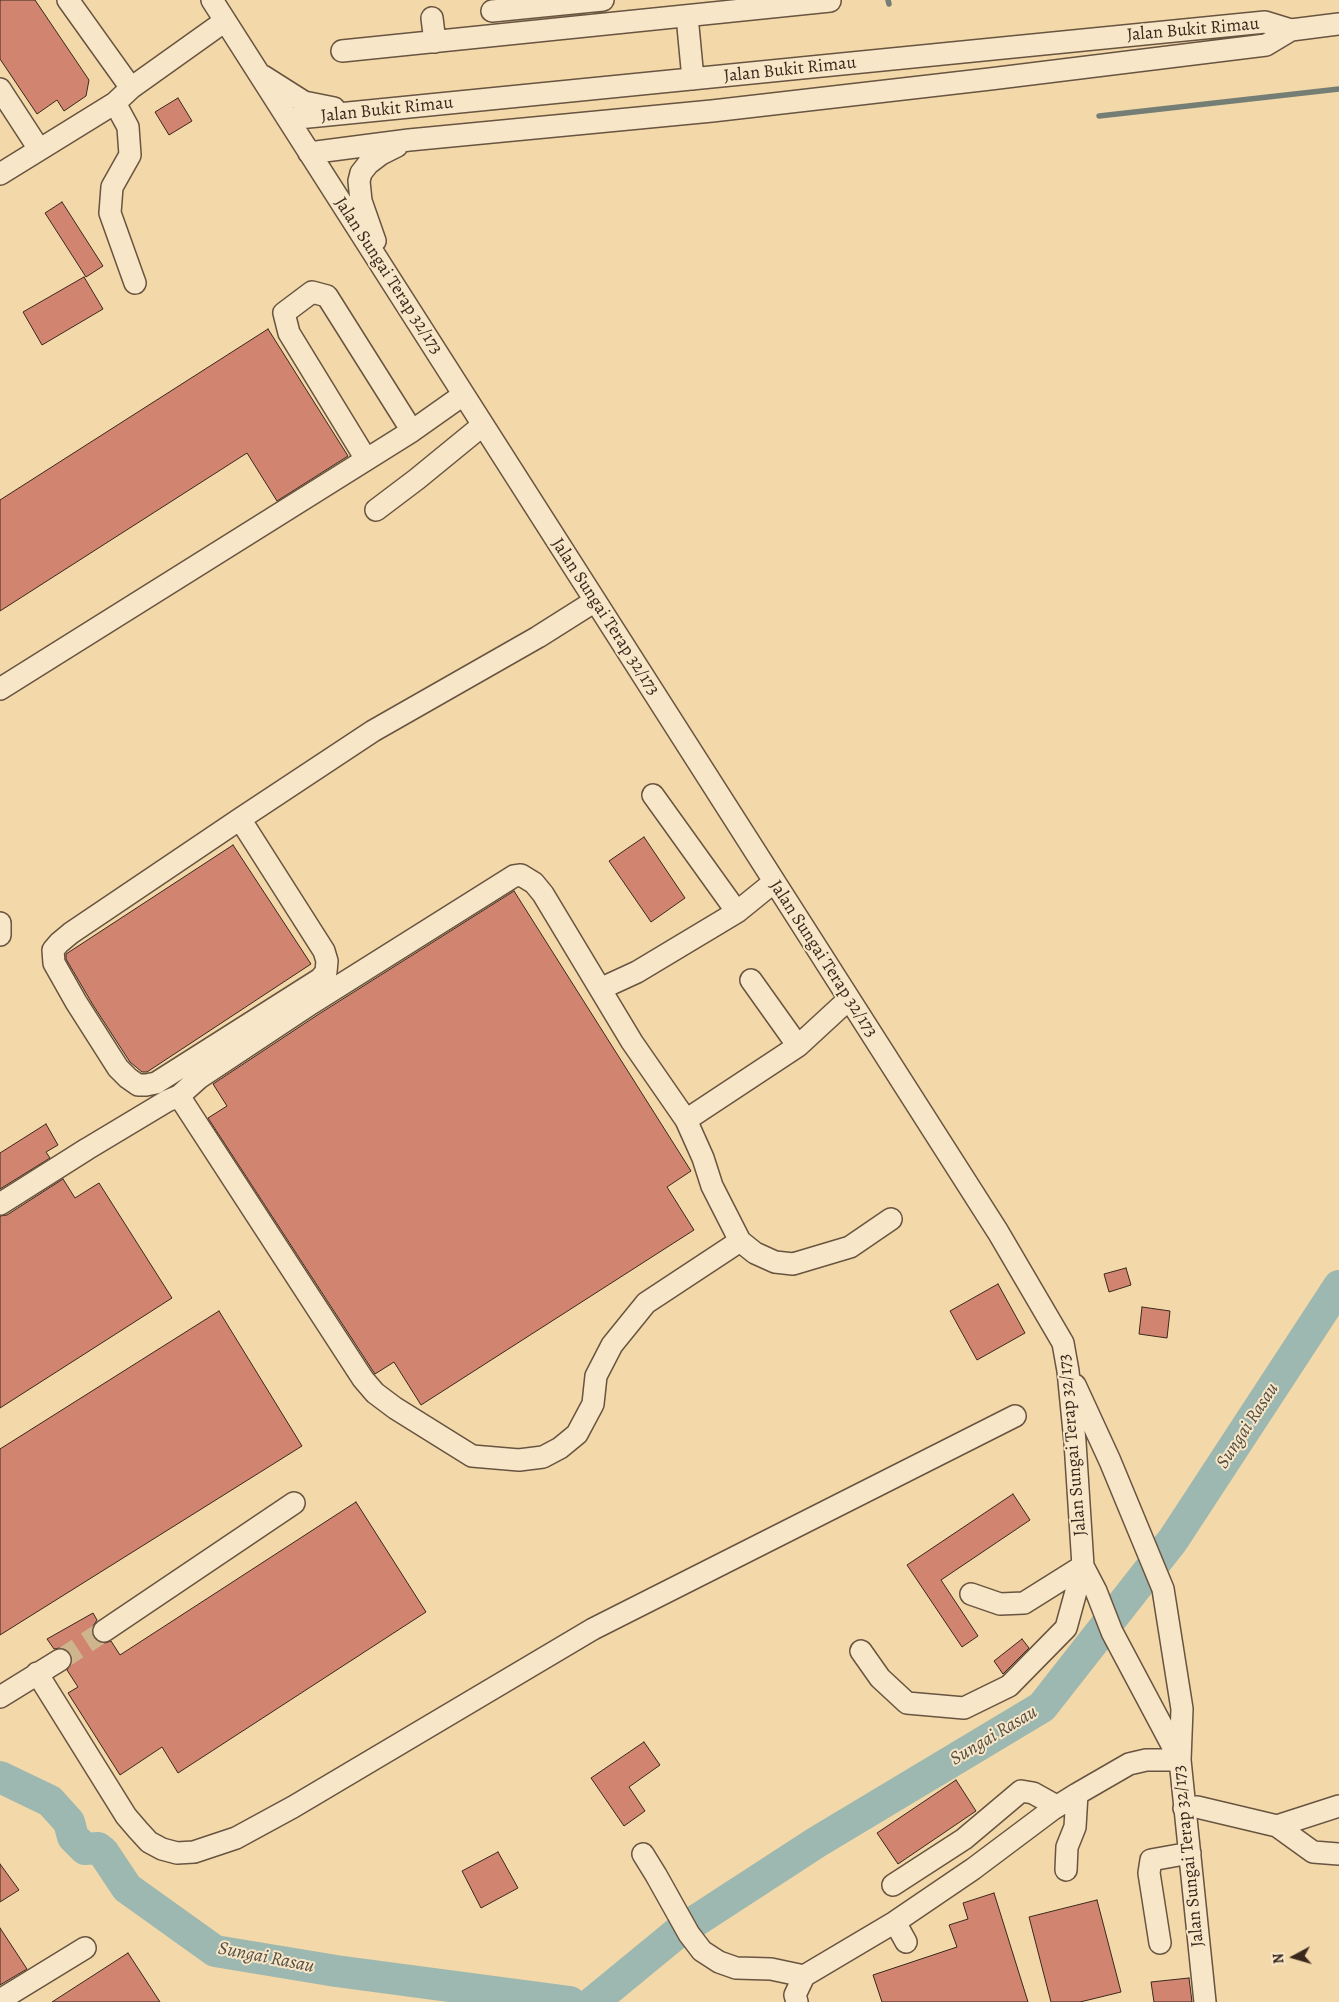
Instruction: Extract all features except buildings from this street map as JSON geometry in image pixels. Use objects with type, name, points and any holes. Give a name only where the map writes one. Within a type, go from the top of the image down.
[{"type":"street","points":[[68,0],[131,88]]},
{"type":"street","name":"Jalan Sungai Terap 32/173","points":[[212,0],[998,1232],[1063,1343],[1068,1371],[1075,1442],[1083,1566],[1096,1591],[1112,1632],[1180,1760],[1205,2002]]},
{"type":"street","points":[[494,36],[495,6],[603,0]]},
{"type":"street","points":[[342,51],[830,1]]},
{"type":"street","points":[[686,16],[693,80]]},
{"type":"street","points":[[432,18],[435,42]]},
{"type":"street","points":[[0,174],[115,103],[131,88],[225,21]]},
{"type":"street","name":"Jalan Bukit Rimau","points":[[288,119],[1265,22],[1291,30]]},
{"type":"street","name":"Jalan Bukit Rimau","points":[[309,153],[409,140],[712,111],[1030,74],[1266,44],[1291,30],[1339,24]]},
{"type":"street","points":[[258,72],[304,102],[316,106],[356,110],[400,108]]},
{"type":"street","points":[[0,89],[39,149]]},
{"type":"street","points":[[115,103],[128,127],[130,155],[112,187],[110,213],[135,283]]},
{"type":"street","points":[[384,270],[361,201],[359,181],[361,172],[368,164],[381,154],[409,140]]},
{"type":"street","points":[[366,459],[290,332],[284,313],[312,292],[327,296],[412,431]]},
{"type":"street","points":[[0,689],[412,431],[463,394]]},
{"type":"street","points":[[376,510],[483,425]]},
{"type":"street","points":[[240,819],[324,951],[327,961],[326,972],[320,979],[156,1083],[146,1086],[138,1085],[118,1068],[76,1002],[54,963],[54,950],[71,932],[240,819],[373,731],[538,637],[595,602]]},
{"type":"street","points":[[653,795],[737,912]]},
{"type":"street","points":[[0,1204],[87,1149],[180,1096],[199,1078],[312,1003],[514,876],[521,875],[528,878],[543,894],[632,1042],[686,1120],[703,1158],[712,1186],[740,1241],[754,1253],[775,1262],[793,1264],[850,1247],[891,1219]]},
{"type":"street","points":[[600,989],[645,967],[737,912],[774,882]]},
{"type":"street","points":[[0,923],[0,935]]},
{"type":"street","points":[[751,980],[798,1046]]},
{"type":"street","points":[[686,1120],[798,1046],[849,999]]},
{"type":"street","points":[[180,1096],[363,1379],[375,1393],[395,1408],[472,1456],[519,1460],[543,1457],[560,1448],[577,1434],[593,1404],[596,1376],[612,1345],[646,1303],[740,1241]]},
{"type":"street","points":[[796,2002],[794,1995],[804,1976],[895,1922],[973,1869],[1077,1794],[1129,1764],[1146,1760],[1180,1760],[1182,1709],[1162,1588],[1110,1461],[1068,1371]]},
{"type":"street","points":[[37,1673],[126,1816],[138,1830],[149,1842],[162,1849],[177,1853],[194,1852],[236,1838],[293,1807],[593,1629],[1015,1416]]},
{"type":"street","points":[[104,1631],[294,1503]]},
{"type":"street","points":[[971,1594],[1000,1604],[1024,1602],[1083,1566]]},
{"type":"street","points":[[861,1652],[880,1678],[908,1703],[964,1708],[1009,1686],[1066,1628],[1083,1566]]},
{"type":"street","points":[[0,1697],[60,1660]]},
{"type":"street","points":[[893,1885],[964,1839],[1022,1791],[1033,1792],[1051,1803],[1053,1810]]},
{"type":"street","points":[[1066,1870],[1067,1847],[1075,1826],[1077,1794]]},
{"type":"street","points":[[1277,1826],[1339,1806]]},
{"type":"street","points":[[1184,1808],[1197,1807],[1277,1826],[1312,1852],[1339,1854]]},
{"type":"street","points":[[1160,1943],[1149,1873],[1151,1860],[1190,1853]]},
{"type":"street","points":[[643,1854],[702,1951],[719,1962],[736,1968],[771,1969],[804,1976]]},
{"type":"street","points":[[895,1922],[906,1942]]},
{"type":"street","points":[[0,2000],[85,1948]]},
{"type":"waterway","points":[[888,0],[889,4]]},
{"type":"waterway","points":[[1099,116],[1339,89]]},
{"type":"waterway","name":"Sungai Rasau","points":[[593,2002],[677,1933],[817,1842],[1042,1707],[1173,1540],[1339,1286]]},
{"type":"waterway","name":"Sungai Rasau","points":[[0,1777],[50,1801],[69,1822],[73,1837],[85,1849],[98,1848],[103,1852],[127,1888],[215,1951],[336,1971],[570,2002]]},
{"type":"tunnel","points":[[60,1660],[104,1631]]}]
